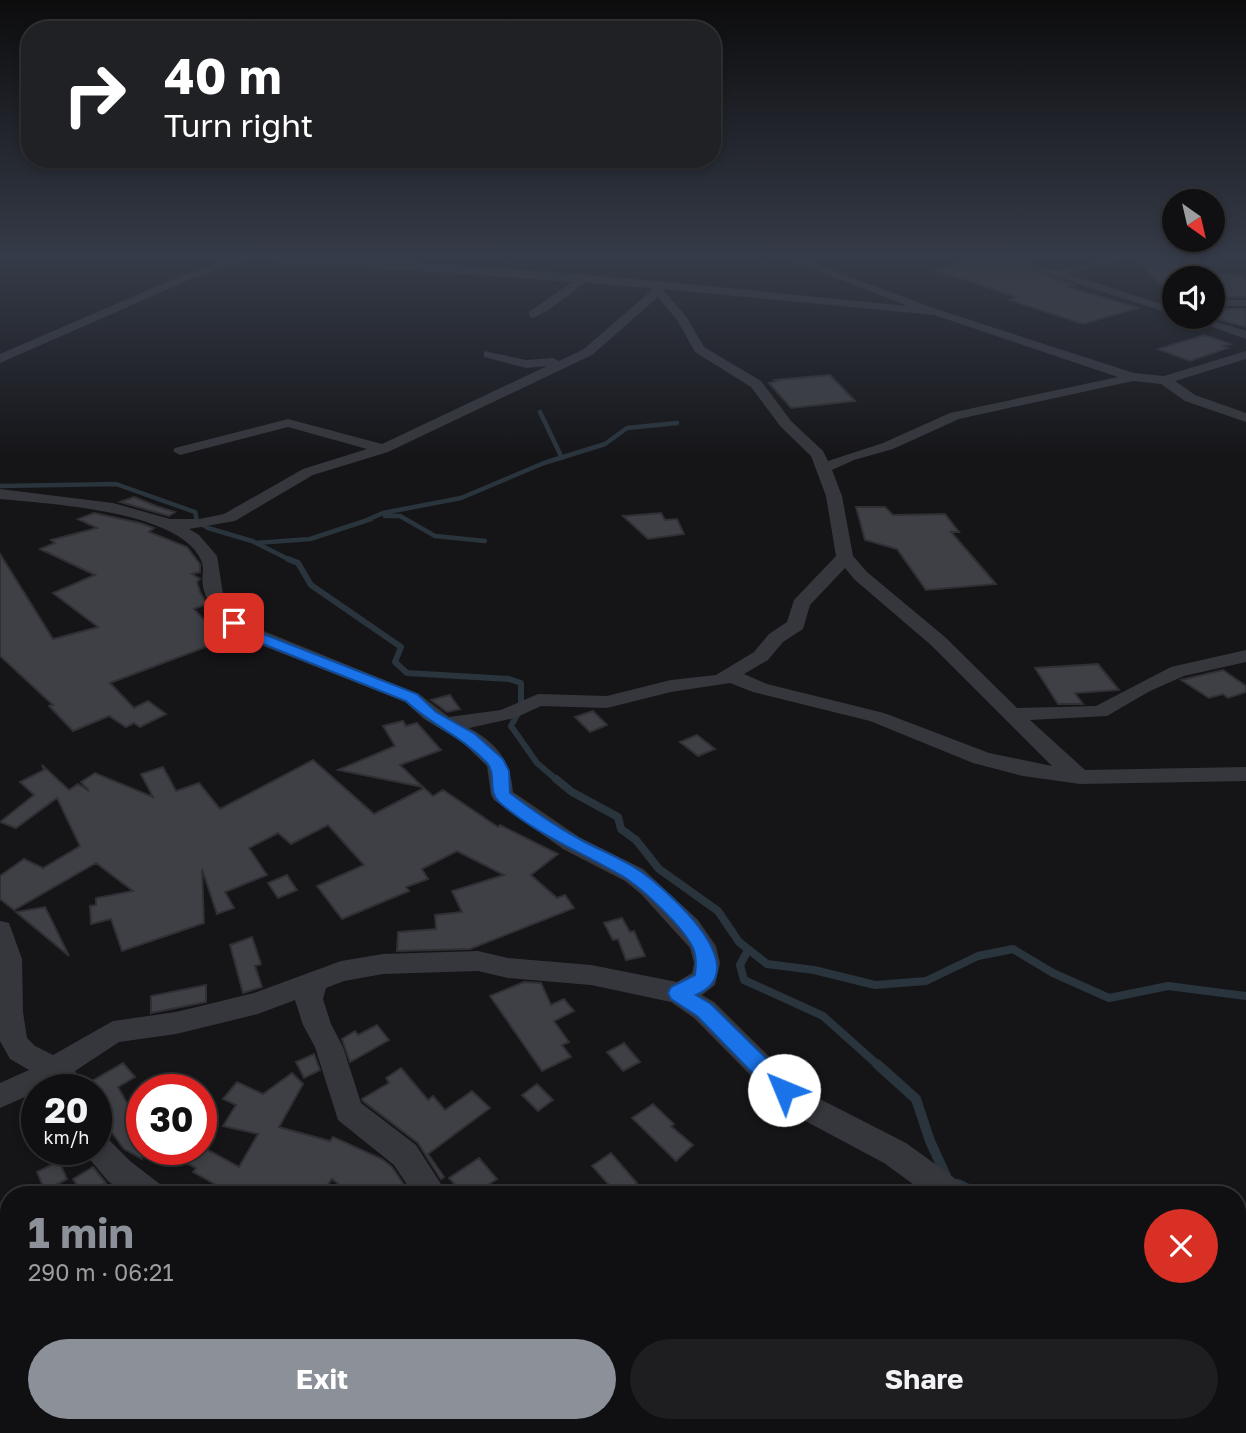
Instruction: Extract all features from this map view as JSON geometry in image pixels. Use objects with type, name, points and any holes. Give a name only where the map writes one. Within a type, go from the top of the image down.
[{"type":"street","points":[[0,359],[78,325]]},
{"type":"street","points":[[170,524],[199,524],[229,518],[309,472],[383,449],[588,352],[619,325]]},
{"type":"street","points":[[685,325],[699,349],[756,384],[786,424],[818,454],[834,496],[845,557],[869,584],[938,641],[1010,714],[1080,777]]},
{"type":"street","points":[[974,325],[1132,377],[1165,380],[1246,355]]},
{"type":"street","points":[[1225,328],[1246,335]]},
{"type":"street","points":[[488,354],[526,364],[566,361]]},
{"type":"street","points":[[824,468],[849,457],[888,446],[925,427],[955,416],[1132,377]]},
{"type":"street","points":[[1165,380],[1190,398],[1246,418]]},
{"type":"street","points":[[180,451],[288,423],[383,449]]},
{"type":"street","points":[[0,494],[91,503],[170,524],[185,532],[207,555],[212,566],[213,589],[234,623],[248,633],[412,698],[431,715],[470,737],[497,763],[502,795],[571,842],[634,875],[689,927],[703,946],[707,963],[705,978],[678,993]]},
{"type":"street","points":[[448,723],[496,717],[538,700],[607,702],[671,686],[708,683],[731,676],[761,656],[776,638],[796,625],[801,604],[845,557]]},
{"type":"street","points":[[1010,714],[1100,712],[1143,687],[1178,671],[1246,656]]},
{"type":"street","points":[[731,676],[760,688],[877,717],[981,758],[1024,769],[1080,777],[1246,774]]},
{"type":"street","points":[[0,930],[7,945],[11,980],[12,1036],[17,1048],[26,1057],[55,1074]]},
{"type":"street","points":[[68,1074],[113,1032],[220,1013],[314,983],[341,971],[383,964],[478,961],[508,968],[591,975],[678,993],[704,1010],[784,1090],[807,1107],[895,1153],[941,1186]]},
{"type":"street","points":[[314,983],[309,999],[317,1025],[330,1047],[349,1111],[405,1155],[426,1186]]},
{"type":"street","points":[[0,1096],[21,1090]]},
{"type":"street","points":[[112,1164],[138,1186]]},
{"type":"building","points":[[1204,335],[1231,344],[1223,346],[1228,348],[1190,361],[1158,349]]},
{"type":"building","points":[[830,375],[855,401],[791,408],[769,383],[777,381],[775,380]]},
{"type":"building","points":[[134,497],[175,512],[169,516],[120,502]]},
{"type":"building","points":[[856,507],[885,507],[893,515],[945,514],[959,532],[951,532],[996,584],[926,590],[897,549],[865,540]]},
{"type":"building","points":[[94,513],[154,528],[149,532],[187,547],[200,564],[200,572],[192,574],[200,579],[197,582],[207,604],[194,609],[211,627],[208,627],[219,642],[110,683],[134,708],[148,701],[166,714],[140,727],[134,723],[126,727],[109,716],[73,731],[49,706],[53,705],[0,656],[0,554],[53,639],[98,627],[53,593],[95,575],[40,549],[55,543],[51,540],[97,528],[78,519]]},
{"type":"building","points":[[661,513],[665,520],[677,519],[684,534],[648,539],[623,516]]},
{"type":"building","points":[[1098,664],[1119,690],[1075,693],[1083,704],[1058,704],[1035,668]]},
{"type":"building","points":[[1223,670],[1246,686],[1246,692],[1228,698],[1223,694],[1209,698],[1181,680]]},
{"type":"building","points":[[450,695],[460,709],[447,712],[431,700]]},
{"type":"building","points":[[593,711],[607,725],[590,732],[575,717]]},
{"type":"building","points":[[403,721],[406,726],[417,723],[441,750],[400,765],[423,787],[338,770],[395,746],[383,726]]},
{"type":"building","points":[[697,735],[715,749],[698,756],[680,742]]},
{"type":"building","points":[[313,760],[374,814],[424,788],[433,796],[443,790],[498,827],[500,825],[558,854],[531,875],[557,898],[565,895],[574,908],[470,949],[397,951],[398,932],[436,929],[435,915],[462,912],[452,891],[504,875],[457,851],[422,869],[428,879],[406,887],[409,891],[342,919],[317,886],[364,865],[328,825],[291,844],[278,833],[249,848],[267,875],[225,892],[234,908],[217,914],[202,869],[204,923],[122,951],[111,919],[91,924],[90,906],[96,905],[96,898],[133,891],[96,863],[14,910],[0,899],[0,876],[24,859],[43,868],[80,846],[57,798],[16,828],[0,822],[34,795],[20,782],[44,770],[42,765],[69,790],[78,784],[89,791],[81,782],[95,773],[153,797],[141,774],[163,767],[176,791],[199,783],[220,809]]},
{"type":"building","points":[[287,875],[297,890],[278,898],[268,883]]},
{"type":"building","points":[[45,907],[53,923],[69,956],[16,912]]},
{"type":"building","points":[[622,918],[630,932],[634,931],[645,956],[626,960],[618,939],[613,940],[604,923]]},
{"type":"building","points":[[252,937],[261,964],[255,966],[262,987],[243,993],[230,945]]},
{"type":"building","points":[[524,982],[541,983],[551,1005],[564,999],[574,1011],[554,1021],[569,1042],[562,1045],[571,1057],[542,1071],[490,996]]},
{"type":"building","points":[[206,985],[206,1002],[151,1013],[151,996]]},
{"type":"building","points":[[377,1025],[389,1040],[350,1062],[342,1039],[355,1031],[358,1035]]},
{"type":"building","points":[[624,1043],[640,1062],[623,1071],[607,1052]]},
{"type":"building","points":[[314,1054],[320,1070],[304,1078],[296,1062]]},
{"type":"building","points":[[123,1063],[132,1074],[126,1074],[126,1082],[118,1087],[126,1101],[126,1150],[112,1133],[112,1074],[104,1074]]},
{"type":"building","points":[[401,1068],[428,1100],[433,1096],[445,1110],[472,1091],[490,1108],[428,1154],[444,1177],[441,1179],[418,1143],[362,1099],[389,1083],[386,1078]]},
{"type":"building","points":[[292,1073],[303,1084],[279,1127],[330,1141],[333,1137],[382,1159],[392,1167],[405,1186],[341,1186],[332,1179],[327,1186],[218,1186],[193,1172],[196,1168],[190,1165],[217,1165],[217,1155],[239,1167],[258,1134],[223,1126],[236,1105],[223,1099],[237,1082],[263,1094]]},
{"type":"building","points":[[537,1084],[553,1100],[538,1111],[522,1095]]},
{"type":"building","points":[[653,1104],[674,1124],[671,1126],[693,1145],[676,1161],[632,1118]]},
{"type":"building","points":[[611,1153],[637,1183],[632,1186],[610,1186],[592,1166]]},
{"type":"building","points":[[479,1158],[497,1179],[486,1186],[456,1186],[449,1178]]},
{"type":"building","points":[[51,1165],[61,1165],[67,1179],[54,1186],[43,1186],[37,1172]]},
{"type":"building","points":[[93,1167],[106,1183],[100,1186],[77,1186],[73,1179]]},
{"type":"waterway","points":[[540,412],[562,457]]},
{"type":"waterway","points":[[562,457],[605,444],[627,428],[677,423]]},
{"type":"waterway","points":[[367,520],[383,513],[461,498],[562,457]]},
{"type":"waterway","points":[[0,486],[116,484],[195,512],[197,521],[208,528],[256,543]]},
{"type":"waterway","points":[[385,516],[400,516],[435,536],[485,541]]},
{"type":"waterway","points":[[256,543],[310,539],[371,519]]},
{"type":"waterway","points":[[256,543],[288,559]]},
{"type":"waterway","points":[[288,559],[298,563],[311,585],[401,647],[395,662],[407,673],[509,679],[521,683],[521,708],[511,726],[537,763],[558,781]]},
{"type":"waterway","points":[[288,559],[292,561]]},
{"type":"waterway","points":[[556,779],[572,792],[618,817],[621,829],[636,840],[659,869],[718,911],[739,942],[767,964],[814,970],[875,985],[926,981],[978,956],[1013,949],[1053,973],[1109,998],[1168,986],[1246,996]]},
{"type":"waterway","points":[[748,950],[740,965],[744,980],[823,1016],[879,1066]]},
{"type":"waterway","points":[[877,1064],[916,1099],[930,1141],[946,1176]]},
{"type":"waterway","points":[[958,1184],[962,1186]]},
{"type":"route","points":[[234,623],[248,633],[269,639],[412,698],[438,720],[470,737],[497,763],[501,780],[499,788],[502,795],[513,804],[571,842],[634,875],[650,888],[689,927],[703,946],[707,963],[705,978],[678,993],[704,1010],[784,1090]]}]
